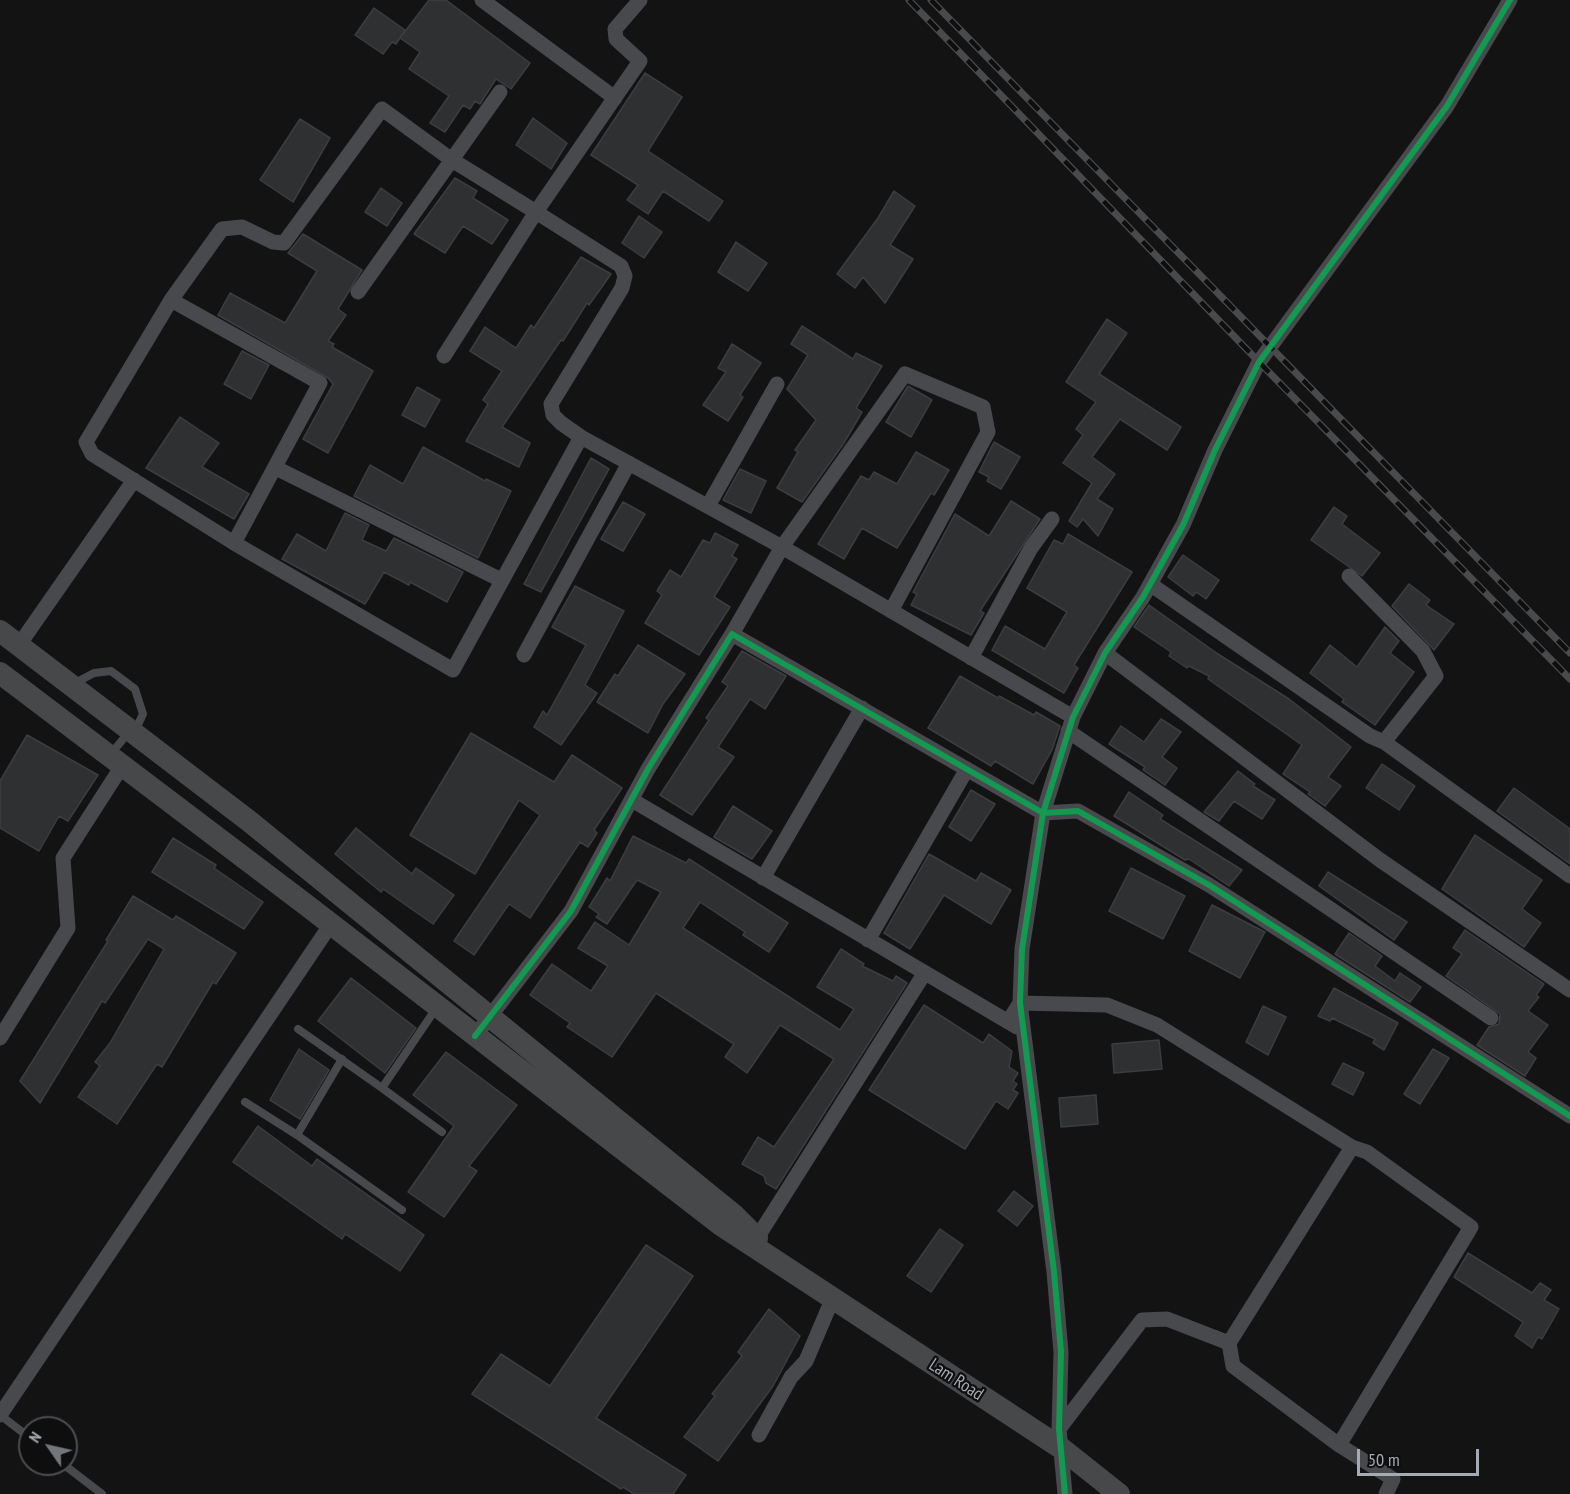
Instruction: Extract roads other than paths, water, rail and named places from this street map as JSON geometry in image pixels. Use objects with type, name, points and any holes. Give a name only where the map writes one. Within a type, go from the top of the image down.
[{"type":"main road","points":[[0,631],[249,821],[735,1215],[789,1272]]},
{"type":"main road","points":[[0,673],[331,924],[721,1225],[789,1272]]},
{"type":"main road","name":"Lam Road","points":[[789,1272],[1060,1438],[1119,1494]]},
{"type":"street","points":[[482,0],[615,98]]},
{"type":"street","points":[[444,356],[536,212],[640,61],[616,39],[615,29],[640,0]]},
{"type":"street","points":[[1065,1494],[1060,1438],[1061,1352],[1054,1272],[1020,1003],[1022,950],[1043,813],[1071,724],[1105,653],[1150,584],[1184,525],[1215,450],[1258,362],[1447,106],[1510,0]]},
{"type":"street","points":[[358,292],[500,92]]},
{"type":"street","points":[[581,437],[453,670],[234,543],[92,454],[86,442],[171,300],[222,229],[242,226],[273,242],[284,243],[382,109],[452,160],[621,266],[625,276],[622,288],[551,404],[553,415],[561,423],[581,437],[782,547],[971,658],[1071,724],[1491,1018]]},
{"type":"street","points":[[171,300],[320,383],[234,543]]},
{"type":"street","points":[[475,1036],[571,911],[632,800],[782,547],[906,374],[982,407],[988,432],[891,611]]},
{"type":"street","points":[[708,506],[777,384]]},
{"type":"street","points":[[524,655],[629,463]]},
{"type":"street","points":[[276,468],[501,580]]},
{"type":"street","points":[[19,645],[134,480]]},
{"type":"street","points":[[971,658],[1031,548],[1052,519]]},
{"type":"street","points":[[1349,576],[1423,651],[1436,676],[1384,742]]},
{"type":"street","points":[[1150,584],[1370,736],[1384,742],[1570,876]]},
{"type":"street","points":[[732,634],[1043,813],[1078,811],[1209,885],[1570,1116]]},
{"type":"street","points":[[1105,653],[1380,860],[1570,990]]},
{"type":"street","points":[[763,878],[862,708]]},
{"type":"street","points":[[0,1038],[68,928],[63,858],[116,761]]},
{"type":"street","points":[[868,940],[967,769]]},
{"type":"street","points":[[632,800],[1022,1030]]},
{"type":"street","points":[[0,1415],[331,924]]},
{"type":"street","points":[[757,1238],[924,974]]},
{"type":"street","points":[[1008,1022],[1020,1003]]},
{"type":"street","points":[[1020,1003],[1107,1005],[1157,1025],[1352,1147],[1367,1152],[1471,1227],[1339,1444]]},
{"type":"street","points":[[1352,1147],[1229,1343],[1233,1366],[1339,1444],[1393,1479],[1386,1494]]},
{"type":"street","points":[[759,1435],[791,1377],[806,1361],[832,1300]]},
{"type":"street","points":[[1060,1438],[1142,1320],[1167,1319],[1229,1343]]},
{"type":"lane","points":[[71,685],[94,673],[111,671],[135,688],[143,714],[116,761]]},
{"type":"lane","points":[[382,1088],[437,1006]]},
{"type":"lane","points":[[298,1029],[442,1132]]},
{"type":"lane","points":[[297,1135],[342,1059]]},
{"type":"lane","points":[[245,1102],[297,1135],[402,1210]]},
{"type":"lane","points":[[0,1415],[18,1429]]},
{"type":"lane","points":[[78,1476],[102,1494]]},
{"type":"railway","points":[[909,0],[1570,679]]},
{"type":"railway","points":[[931,0],[1570,653]]}]
